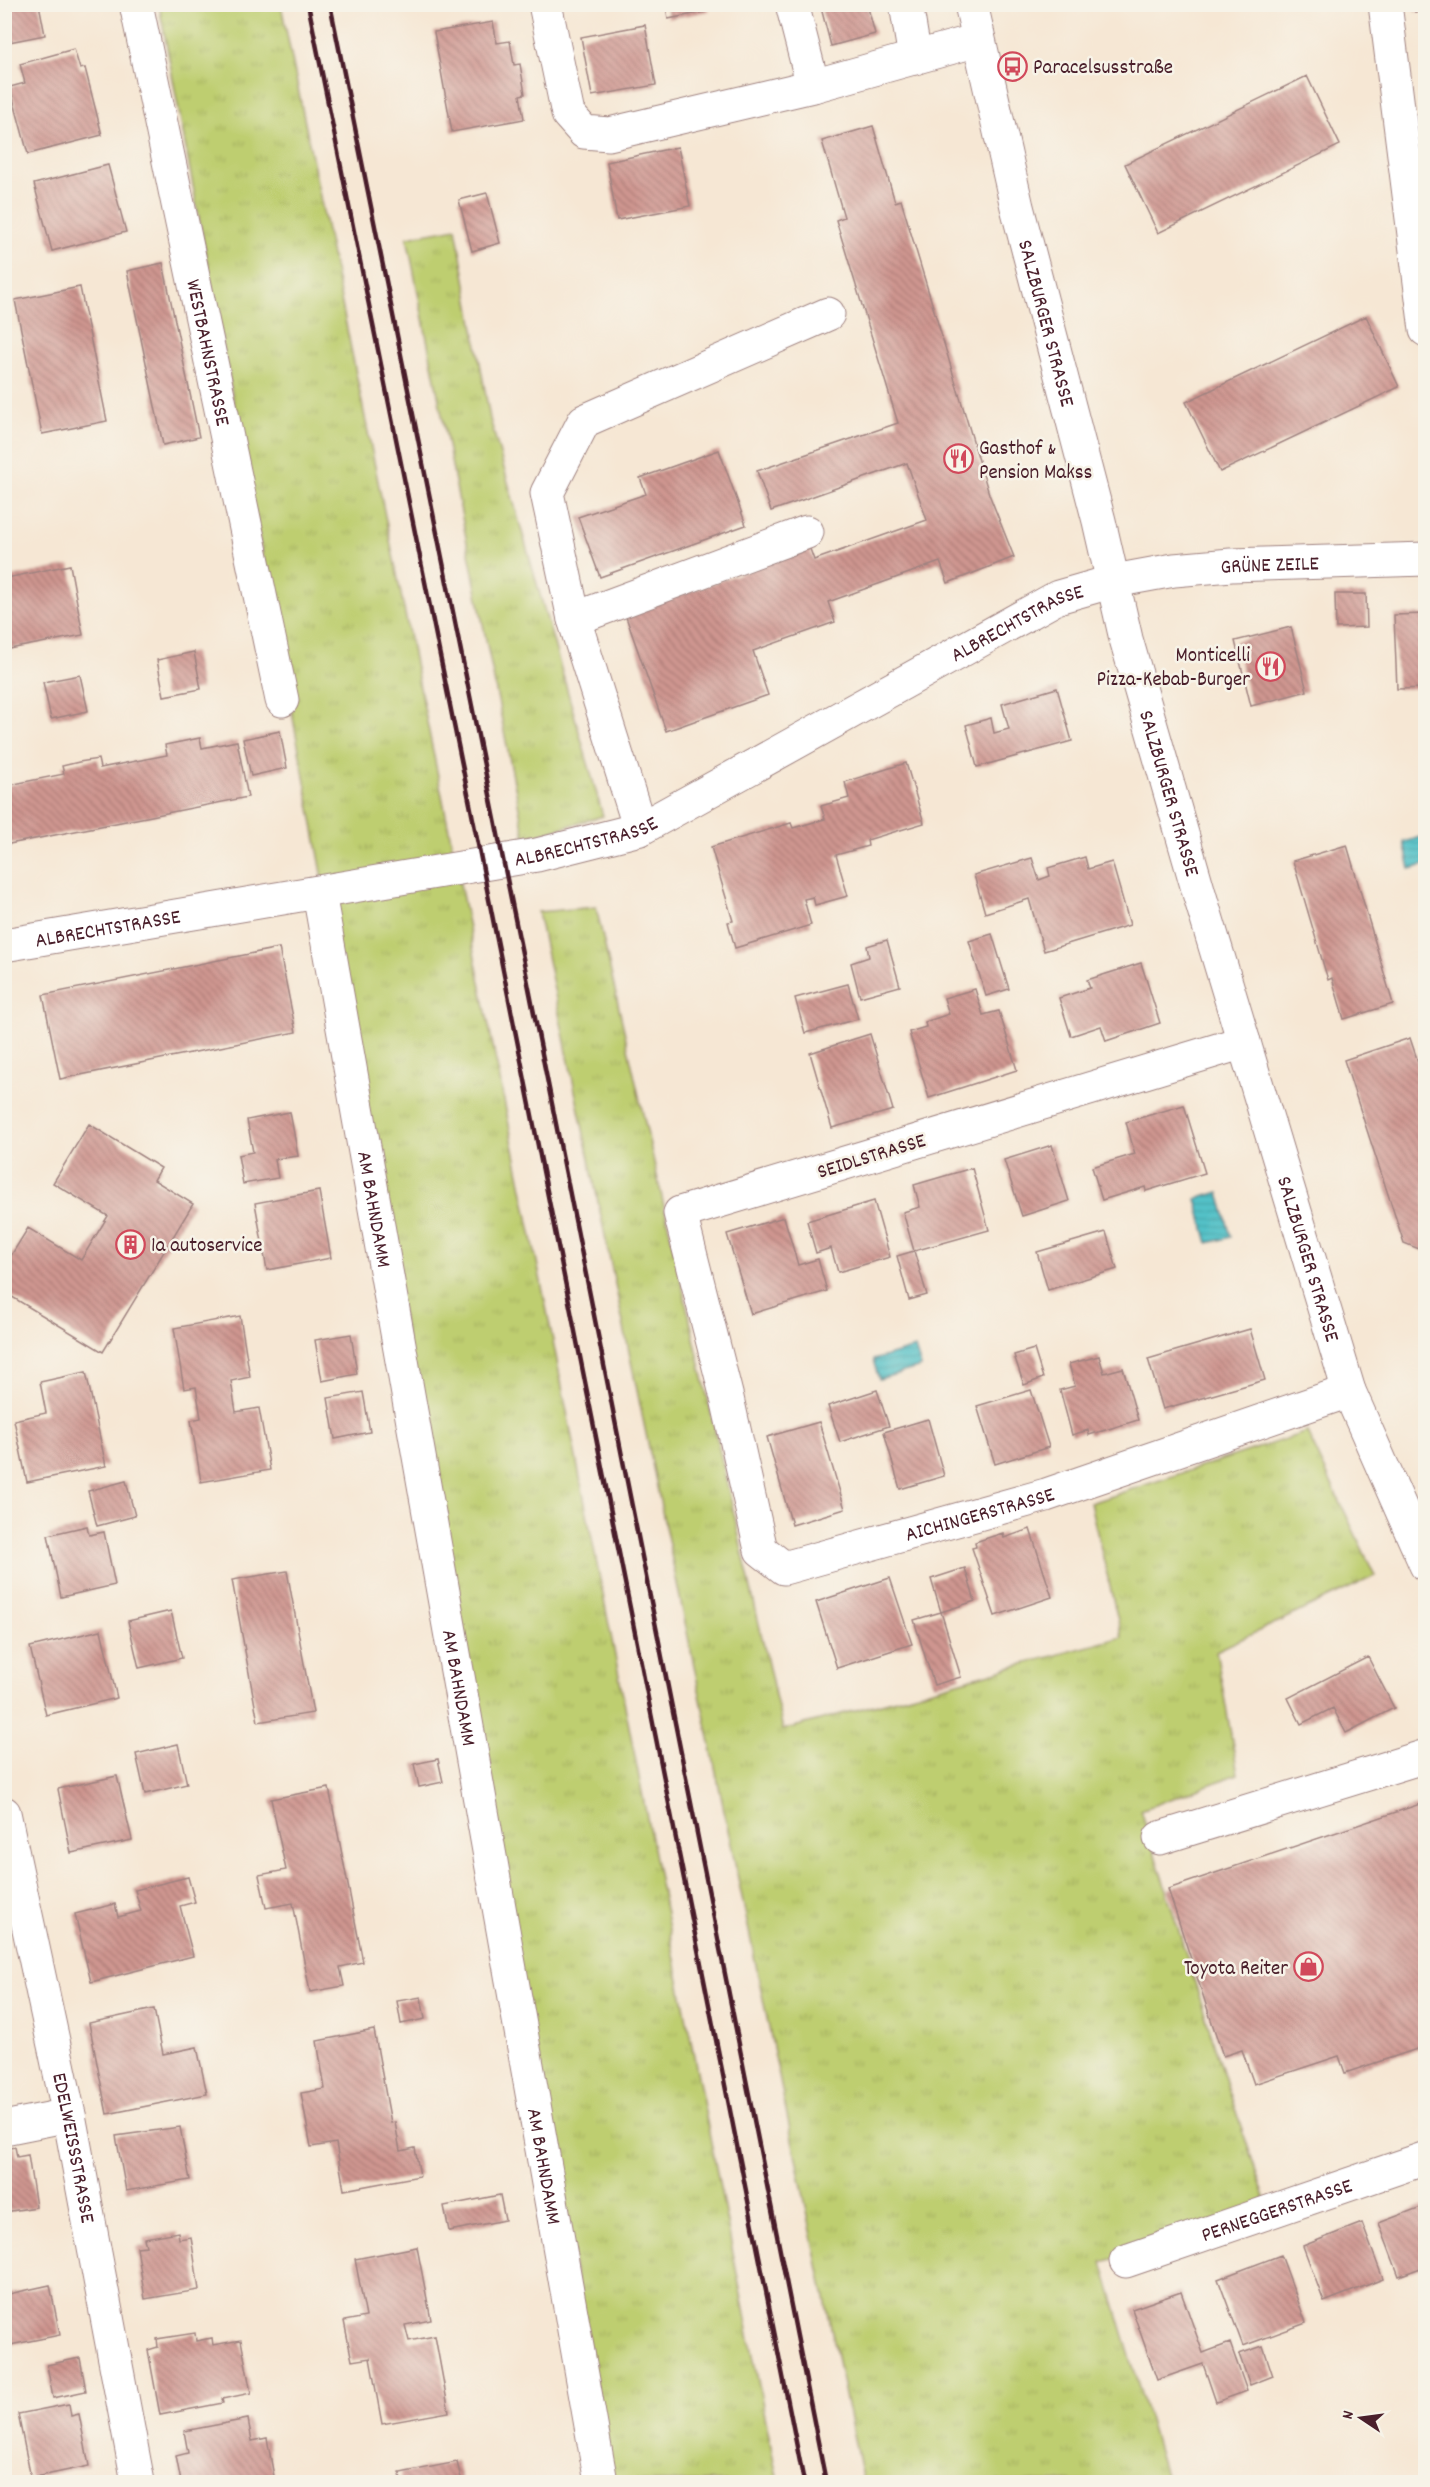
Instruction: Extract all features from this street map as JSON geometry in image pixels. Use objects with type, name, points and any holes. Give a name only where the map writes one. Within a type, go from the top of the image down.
[{"type":"street","name":"WESTBAHNSTRASSE","points":[[136,4],[282,700]]},
{"type":"street","points":[[545,4],[568,114],[584,132],[609,134],[813,86],[978,40]]},
{"type":"street","points":[[792,4],[813,86]]},
{"type":"street","points":[[906,4],[915,58]]},
{"type":"street","name":"SALZBURGER STRASSE","points":[[971,4],[1017,207],[1114,582],[1126,639],[1349,1391],[1425,1565]]},
{"type":"street","points":[[1385,4],[1425,330]]},
{"type":"street","points":[[640,829],[574,619],[547,493],[584,421],[828,314]]},
{"type":"street","points":[[574,619],[807,532]]},
{"type":"street","name":"GRÜNE ZEILE","points":[[1114,582],[1174,570],[1231,565],[1425,559]]},
{"type":"street","name":"ALBRECHTSTRASSE","points":[[4,945],[537,855],[640,829],[1058,597],[1114,582]]},
{"type":"street","name":"AM BAHNDAMM","points":[[319,893],[601,2482]]},
{"type":"street","name":"SEIDLSTRASSE","points":[[727,1398],[680,1213],[1244,1042]]},
{"type":"street","name":"AICHINGERSTRASSE","points":[[727,1398],[761,1551],[784,1568],[1046,1495],[1349,1391]]},
{"type":"street","points":[[1160,1838],[1425,1756]]},
{"type":"street","name":"EDELWEISSSTRASSE","points":[[4,1814],[69,2115],[138,2482]]},
{"type":"street","points":[[4,2128],[69,2115]]},
{"type":"street","name":"PERNEGGERSTRASSE","points":[[1126,2261],[1425,2158]]},
{"type":"green space","points":[[159,5],[281,5],[551,1331],[778,2482],[613,2482],[318,851]]},
{"type":"green space","points":[[456,228],[490,419],[603,816],[525,838],[407,237]]},
{"type":"green space","points":[[596,907],[783,1730],[1122,1637],[1090,1503],[1307,1432],[1375,1576],[1216,1651],[1238,1774],[1141,1810],[1227,2085],[1270,2212],[1102,2262],[1166,2478],[1148,2482],[863,2482],[538,912]]},
{"type":"water","points":[[1425,836],[1425,865],[1410,869],[1404,842]]},
{"type":"water","points":[[1219,1192],[1231,1237],[1208,1243],[1196,1199]]},
{"type":"water","points":[[915,1348],[921,1367],[879,1379],[873,1360]]},
{"type":"building","points":[[4,4],[39,4],[45,35],[4,43]]},
{"type":"building","points":[[820,4],[867,4],[875,34],[831,46]]},
{"type":"building","points":[[666,5],[707,5],[709,11],[668,19]]},
{"type":"building","points":[[1414,5],[1426,5],[1426,9],[1415,12]]},
{"type":"building","points":[[493,22],[497,43],[510,41],[514,65],[520,64],[525,94],[520,95],[524,119],[452,132],[434,32]]},
{"type":"building","points":[[645,25],[656,85],[592,96],[581,37]]},
{"type":"building","points":[[74,49],[80,69],[85,68],[102,135],[28,154],[10,87],[25,83],[20,64]]},
{"type":"building","points":[[1307,76],[1340,145],[1158,233],[1125,164]]},
{"type":"building","points":[[873,126],[895,202],[901,200],[989,494],[1014,557],[948,583],[940,562],[828,602],[835,622],[753,651],[768,695],[666,731],[625,614],[810,549],[814,560],[927,520],[907,463],[771,511],[757,471],[898,423],[836,220],[844,217],[822,141]]},
{"type":"building","points":[[678,147],[690,206],[617,220],[607,162]]},
{"type":"building","points":[[108,165],[126,232],[52,251],[34,184]]},
{"type":"building","points":[[487,193],[500,243],[472,251],[459,200]]},
{"type":"building","points":[[163,263],[199,437],[163,445],[127,271]]},
{"type":"building","points":[[80,287],[107,421],[42,434],[15,300]]},
{"type":"building","points":[[1366,316],[1399,387],[1220,472],[1186,402]]},
{"type":"building","points":[[719,450],[746,525],[600,577],[578,517],[646,494],[640,478]]},
{"type":"building","points":[[70,565],[83,635],[4,650],[4,573],[7,578]]},
{"type":"building","points":[[1335,594],[1366,594],[1367,627],[1336,628]]},
{"type":"building","points":[[1426,614],[1426,688],[1397,689],[1394,615]]},
{"type":"building","name":"Monticelli Pizza-Kebab-Burger","points":[[1291,627],[1307,691],[1251,706],[1235,641]]},
{"type":"building","points":[[194,652],[201,689],[164,696],[157,660]]},
{"type":"building","points":[[80,675],[88,711],[51,719],[43,682]]},
{"type":"building","points":[[1057,688],[1072,741],[977,767],[966,725],[991,718],[994,733],[1009,729],[1002,704]]},
{"type":"building","points":[[280,731],[287,768],[251,776],[243,739]]},
{"type":"building","points":[[200,738],[202,748],[237,741],[248,797],[4,845],[4,786],[64,774],[62,766],[79,762],[98,759],[100,768],[167,755],[165,745]]},
{"type":"building","points":[[906,763],[924,823],[867,840],[868,846],[836,855],[848,896],[815,905],[813,897],[804,899],[811,925],[735,948],[728,922],[733,921],[711,847],[791,823],[793,828],[825,819],[821,806],[849,798],[845,782]]},
{"type":"building","points":[[1347,845],[1393,1004],[1344,1019],[1332,978],[1328,980],[1293,861]]},
{"type":"building","points":[[1085,857],[1088,869],[1112,862],[1130,925],[1044,951],[1029,899],[985,913],[974,875],[1032,858],[1039,880],[1050,876],[1048,868]]},
{"type":"building","points":[[992,934],[1009,989],[986,996],[969,941]]},
{"type":"building","points":[[887,940],[900,986],[860,997],[851,963],[869,957],[867,946]]},
{"type":"building","points":[[279,948],[296,1032],[60,1079],[43,995]]},
{"type":"building","points":[[1141,963],[1160,1023],[1106,1041],[1101,1026],[1071,1036],[1059,998],[1090,988],[1087,980]]},
{"type":"building","points":[[848,984],[858,1019],[805,1033],[795,998]]},
{"type":"building","points":[[975,989],[983,1015],[999,1011],[1017,1070],[929,1098],[909,1032],[926,1027],[925,1022],[949,1014],[944,998]]},
{"type":"building","points":[[870,1034],[893,1110],[832,1128],[810,1053]]},
{"type":"building","points":[[1410,1038],[1426,1086],[1424,1251],[1404,1243],[1344,1060]]},
{"type":"building","points":[[1184,1105],[1205,1173],[1146,1191],[1145,1187],[1102,1200],[1092,1167],[1135,1154],[1126,1122]]},
{"type":"building","points":[[290,1112],[298,1156],[275,1159],[278,1178],[243,1184],[238,1155],[253,1152],[247,1120]]},
{"type":"building","name":"1a autoservice","points":[[89,1124],[161,1168],[154,1180],[193,1204],[103,1352],[4,1292],[4,1267],[28,1228],[81,1260],[108,1216],[53,1183]]},
{"type":"building","points":[[1052,1145],[1069,1201],[1022,1216],[1004,1160]]},
{"type":"building","points":[[972,1168],[989,1230],[914,1251],[903,1212],[920,1207],[914,1185]]},
{"type":"building","points":[[319,1191],[331,1258],[267,1270],[255,1203]]},
{"type":"building","points":[[874,1201],[890,1257],[838,1272],[831,1248],[816,1253],[807,1221]]},
{"type":"building","points":[[784,1217],[798,1265],[818,1259],[827,1291],[751,1314],[727,1234]]},
{"type":"building","points":[[1106,1232],[1117,1269],[1048,1290],[1037,1252]]},
{"type":"building","points":[[914,1251],[927,1295],[909,1300],[897,1256]]},
{"type":"building","points":[[240,1316],[250,1377],[231,1381],[236,1412],[259,1408],[270,1470],[201,1482],[191,1420],[201,1418],[196,1387],[184,1389],[174,1328]]},
{"type":"building","points":[[1250,1329],[1265,1380],[1163,1409],[1148,1359]]},
{"type":"building","points":[[351,1334],[357,1374],[322,1381],[315,1340]]},
{"type":"building","points":[[1034,1349],[1043,1378],[1024,1385],[1014,1355]]},
{"type":"building","points":[[1099,1356],[1104,1373],[1123,1368],[1138,1420],[1089,1435],[1088,1430],[1072,1435],[1060,1390],[1075,1386],[1069,1364]]},
{"type":"building","points":[[86,1372],[106,1466],[27,1482],[14,1420],[46,1413],[40,1382]]},
{"type":"building","points":[[877,1390],[889,1426],[840,1442],[828,1406]]},
{"type":"building","points":[[1031,1390],[1049,1447],[995,1464],[977,1406]]},
{"type":"building","points":[[363,1392],[370,1432],[335,1439],[328,1398]]},
{"type":"building","points":[[928,1419],[944,1476],[900,1489],[884,1432]]},
{"type":"building","points":[[819,1422],[845,1509],[792,1525],[767,1437]]},
{"type":"building","points":[[126,1481],[135,1516],[97,1526],[88,1491]]},
{"type":"building","points":[[87,1526],[89,1535],[104,1532],[115,1585],[61,1597],[48,1535]]},
{"type":"building","points":[[1030,1529],[1052,1597],[995,1616],[972,1548],[976,1547],[975,1542],[1003,1533],[1004,1538]]},
{"type":"building","points":[[965,1568],[975,1601],[941,1612],[931,1579]]},
{"type":"building","points":[[287,1571],[313,1713],[258,1722],[232,1580]]},
{"type":"building","points":[[890,1578],[912,1644],[837,1668],[816,1602]]},
{"type":"building","points":[[171,1611],[182,1658],[139,1668],[128,1621]]},
{"type":"building","points":[[941,1612],[961,1677],[934,1685],[914,1620]]},
{"type":"building","points":[[101,1630],[117,1698],[46,1715],[30,1647]]},
{"type":"building","points":[[1368,1657],[1394,1708],[1346,1733],[1333,1708],[1301,1724],[1288,1698]]},
{"type":"building","points":[[178,1744],[187,1784],[145,1794],[136,1754]]},
{"type":"building","points":[[438,1759],[443,1782],[419,1787],[414,1764]]},
{"type":"building","points":[[117,1776],[132,1840],[71,1853],[58,1789]]},
{"type":"building","points":[[329,1788],[363,1962],[340,1967],[344,1986],[310,1992],[293,1903],[266,1908],[259,1875],[286,1870],[271,1799]]},
{"type":"building","name":"Toyota Reiter","points":[[1426,1802],[1426,2046],[1345,2073],[1339,2056],[1254,2084],[1242,2050],[1223,2056],[1168,1889]]},
{"type":"building","points":[[188,1877],[195,1902],[180,1906],[193,1956],[91,1982],[75,1914],[115,1904],[118,1917],[141,1911],[135,1890]]},
{"type":"building","points":[[421,1997],[425,2019],[401,2024],[397,2001]]},
{"type":"building","points":[[154,2009],[163,2054],[197,2047],[207,2094],[107,2114],[89,2023]]},
{"type":"building","points":[[374,2030],[391,2123],[395,2122],[400,2151],[415,2148],[420,2176],[344,2190],[336,2143],[311,2147],[301,2093],[325,2089],[317,2041]]},
{"type":"building","points":[[180,2127],[190,2180],[126,2191],[116,2136]]},
{"type":"building","points":[[15,2147],[17,2157],[28,2155],[36,2207],[4,2212],[4,2149]]},
{"type":"building","points":[[500,2195],[505,2220],[449,2231],[444,2206]]},
{"type":"building","points":[[1426,2205],[1426,2266],[1399,2276],[1379,2223]]},
{"type":"building","points":[[1362,2223],[1383,2279],[1324,2302],[1303,2246]]},
{"type":"building","points":[[178,2232],[179,2239],[191,2237],[199,2290],[145,2299],[137,2247],[146,2246],[144,2238]]},
{"type":"building","points":[[417,2247],[431,2320],[405,2325],[409,2341],[435,2336],[449,2412],[382,2424],[370,2358],[352,2361],[344,2321],[366,2317],[355,2259]]},
{"type":"building","points":[[1281,2255],[1306,2323],[1243,2346],[1218,2279]]},
{"type":"building","points":[[50,2285],[60,2335],[5,2346],[4,2295]]},
{"type":"building","points":[[1181,2292],[1203,2353],[1230,2343],[1247,2391],[1216,2402],[1203,2364],[1157,2380],[1132,2309]]},
{"type":"building","points":[[195,2333],[196,2341],[212,2338],[213,2345],[241,2340],[251,2393],[222,2399],[223,2403],[160,2415],[148,2350],[158,2347],[157,2339]]},
{"type":"building","points":[[1263,2346],[1273,2376],[1250,2385],[1239,2354]]},
{"type":"building","points":[[80,2358],[86,2391],[53,2398],[47,2365]]},
{"type":"building","points":[[69,2404],[71,2416],[79,2414],[89,2466],[31,2478],[18,2414]]},
{"type":"building","points":[[248,2419],[252,2441],[267,2438],[275,2482],[181,2482],[176,2456],[188,2453],[184,2431]]},
{"type":"building","points":[[457,2462],[462,2482],[401,2482],[400,2473]]},
{"type":"railway","points":[[308,4],[471,809],[804,2482]]},
{"type":"railway","points":[[330,4],[524,963],[826,2482]]},
{"type":"place","name":"Paracelsusstraße","points":[[1012,66]]},
{"type":"place","name":"Gasthof & Pension Makss","points":[[958,459]]},
{"type":"place","name":"Monticelli Pizza-Kebab-Burger","points":[[1271,666]]},
{"type":"place","name":"1a autoservice","points":[[130,1244]]},
{"type":"place","name":"Toyota Reiter","points":[[1309,1967]]}]
